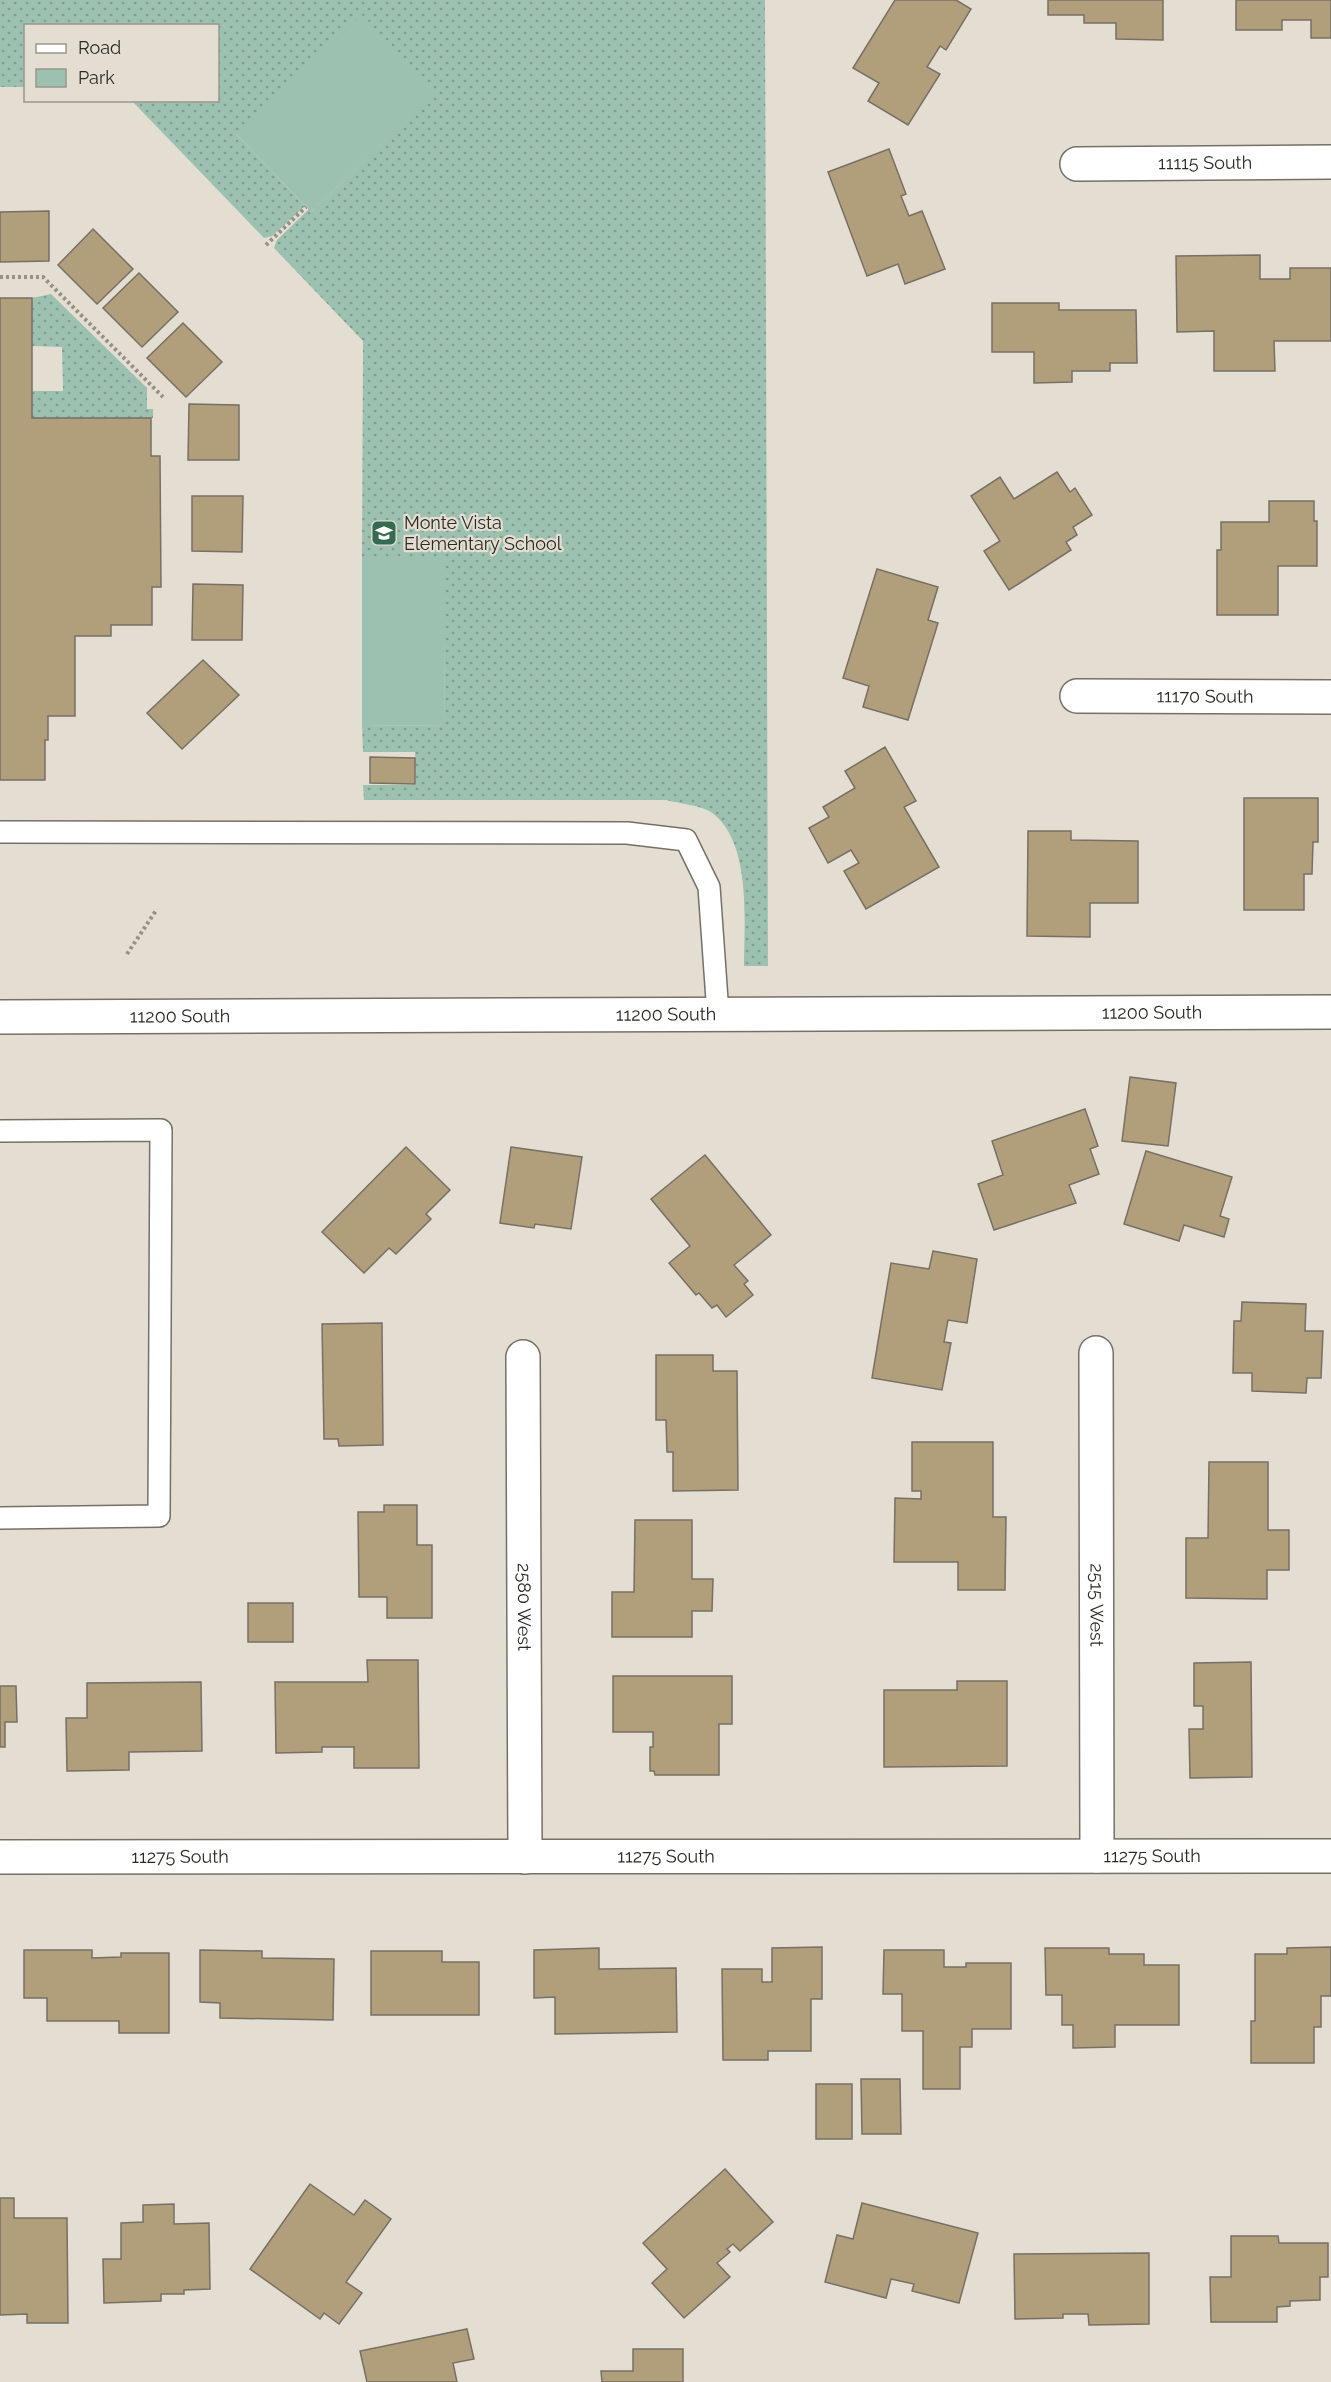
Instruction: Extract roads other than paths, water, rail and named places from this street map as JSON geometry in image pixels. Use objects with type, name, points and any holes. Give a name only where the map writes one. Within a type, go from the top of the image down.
[{"type":"street","name":"11115 South","points":[[1077,164],[1331,162]]},
{"type":"street","name":"11170 South","points":[[1077,696],[1331,697]]},
{"type":"street","name":"11200 South","points":[[0,1017],[1331,1012]]},
{"type":"street","name":"2515 West","points":[[1096,1353],[1097,1856]]},
{"type":"street","name":"2580 West","points":[[523,1357],[525,1857]]},
{"type":"street","name":"11275 South","points":[[0,1857],[1331,1856]]},
{"type":"lane","points":[[0,832],[627,833],[686,840],[708,887],[718,1014]]},
{"type":"lane","points":[[0,1131],[161,1130],[159,1516],[0,1518]]},
{"type":"place","name":"Monte Vista Elementary School","points":[[384,533]]}]
